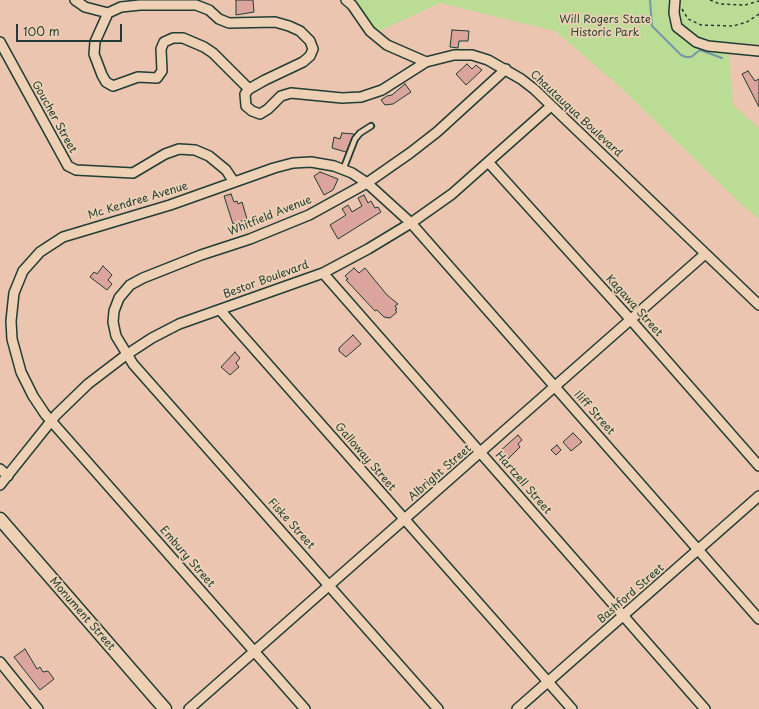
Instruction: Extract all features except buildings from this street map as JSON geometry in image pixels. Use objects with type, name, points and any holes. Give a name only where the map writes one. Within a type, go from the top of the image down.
[{"type":"street","points":[[74,0],[85,7],[108,13],[121,7],[140,5],[196,5],[210,10],[219,19],[229,23],[260,22],[289,26],[300,31],[310,41],[313,49],[310,56],[303,62],[249,89],[213,53],[204,47],[183,38],[173,38],[164,42],[161,49],[162,71],[157,78],[138,77],[113,86],[106,82],[94,54],[95,42],[108,13]]},
{"type":"street","points":[[346,0],[352,5],[370,31],[387,45],[426,62]]},
{"type":"street","points":[[675,0],[674,13],[677,27],[696,42],[708,46],[759,51]]},
{"type":"street","name":"Goucher Street","points":[[0,42],[68,166],[76,170],[133,173],[165,154],[179,149],[195,150],[209,156],[226,170],[234,182]]},
{"type":"street","name":"Chautauqua Boulevard","points":[[249,89],[245,94],[246,106],[252,111],[260,114],[268,109],[280,96],[291,93],[342,98],[361,97],[382,90],[426,62],[454,55],[472,55],[488,60],[506,69],[534,89],[759,305]]},
{"type":"street","name":"Whitfield Avenue","points":[[126,355],[116,336],[113,322],[114,311],[119,298],[130,285],[168,267],[201,254],[250,239],[309,215],[367,183],[437,132],[506,69]]},
{"type":"street","name":"Bestor Boulevard","points":[[0,484],[8,476],[51,420],[88,384],[126,355],[152,338],[179,324],[323,273],[368,249],[411,223],[452,194],[489,163],[551,106]]},
{"type":"street","name":"Mc Kendree Avenue","points":[[51,420],[33,396],[24,378],[12,339],[11,321],[14,293],[23,271],[40,252],[63,237],[170,205],[293,163],[311,162],[343,170],[367,183],[411,223]]},
{"type":"street","name":"Kagawa Street","points":[[489,163],[631,320],[759,466]]},
{"type":"street","name":"Iliff Street","points":[[411,223],[759,619]]},
{"type":"street","name":"Albright Street","points":[[189,709],[555,388],[705,254]]},
{"type":"street","name":"Hartzell Street","points":[[323,273],[705,709]]},
{"type":"street","name":"Galloway Street","points":[[220,310],[572,709]]},
{"type":"street","name":"Fiske Street","points":[[126,355],[438,709]]},
{"type":"street","name":"Embury Street","points":[[51,420],[305,709]]},
{"type":"street","points":[[0,469],[8,476]]},
{"type":"street","name":"Bashford Street","points":[[517,709],[759,496]]},
{"type":"street","name":"Monument Street","points":[[0,519],[165,709]]},
{"type":"street","points":[[0,662],[38,709]]},
{"type":"lane","points":[[343,170],[355,140],[360,133],[371,126]]},
{"type":"path","points":[[675,0],[688,19],[701,25],[733,26],[747,22],[759,14]]},
{"type":"path","points":[[710,0],[720,4],[744,5],[759,1]]},
{"type":"green space","name":"Will Rogers State Historic Park","points":[[342,0],[759,0],[759,44],[728,42],[733,105],[759,128],[759,219],[739,202],[619,86],[555,31],[440,3],[377,32],[367,22],[358,3]]},
{"type":"waterway","points":[[650,0],[652,26],[681,55],[691,57],[700,50],[722,58]]}]
